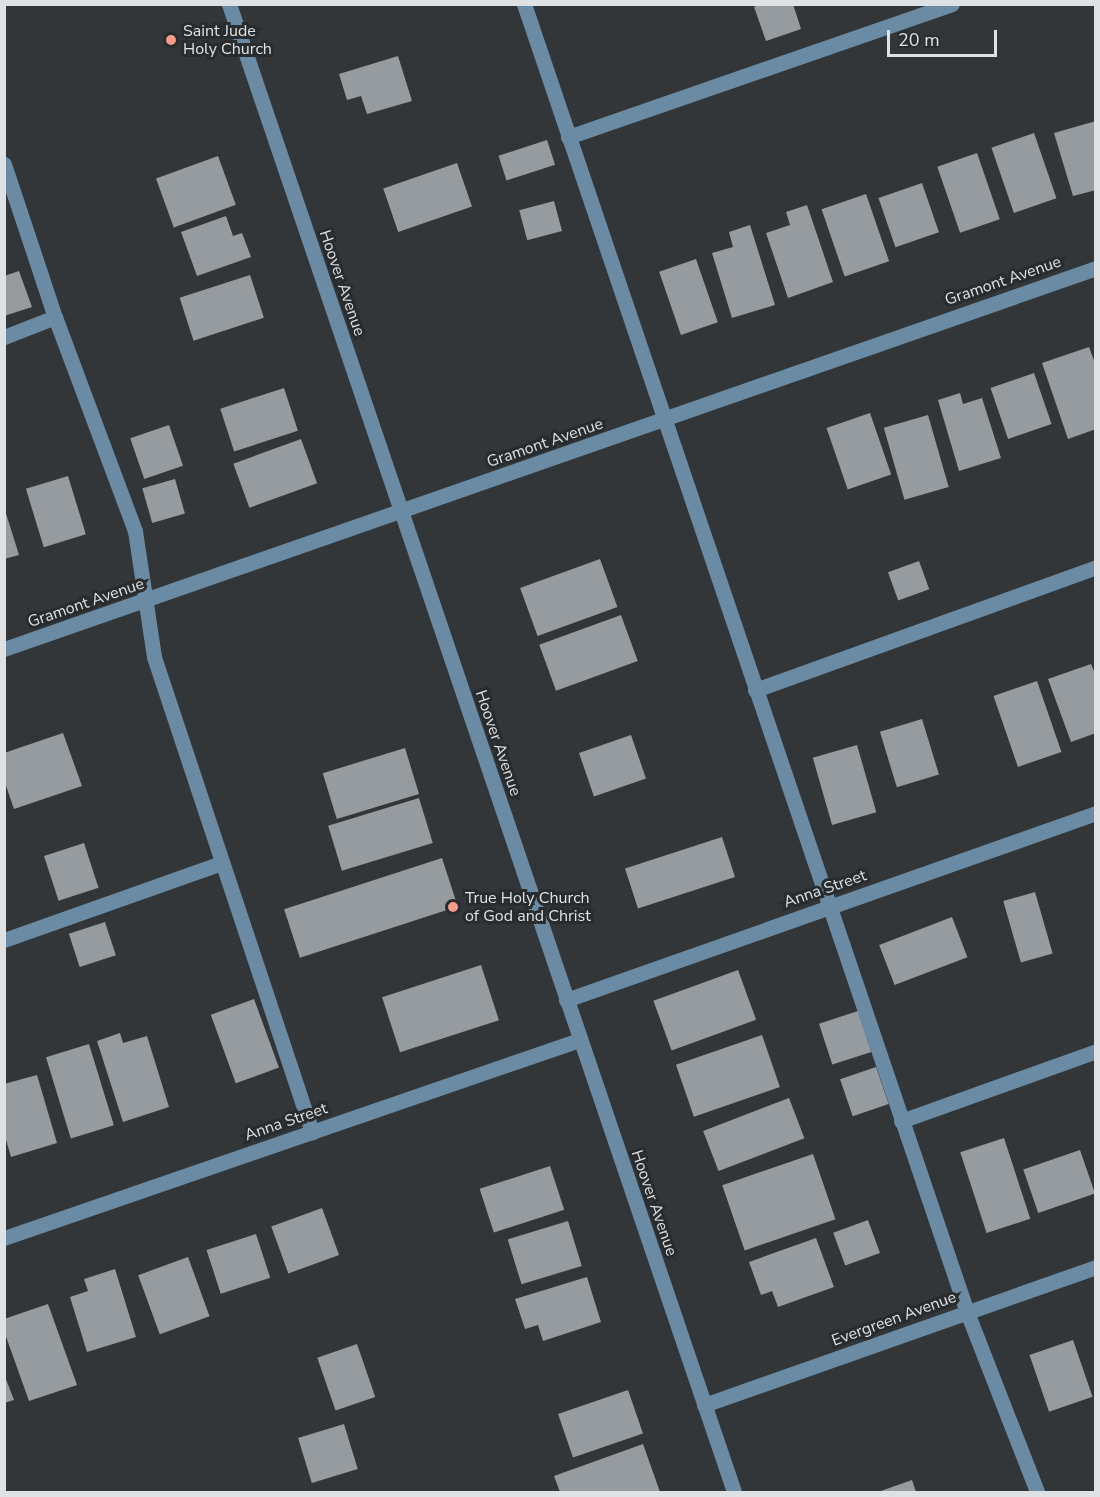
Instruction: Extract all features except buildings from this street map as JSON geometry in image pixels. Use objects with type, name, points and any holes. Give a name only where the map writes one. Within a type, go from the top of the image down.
[{"type":"street","name":"Hoover Avenue","points":[[229,4],[734,1492]]},
{"type":"street","points":[[524,4],[662,421],[967,1312],[1037,1492]]},
{"type":"street","points":[[568,137],[952,4]]},
{"type":"street","points":[[4,164],[55,317],[135,531],[143,603],[154,657],[312,1132]]},
{"type":"street","name":"Gramont Avenue","points":[[4,649],[401,513],[1095,268]]},
{"type":"street","points":[[4,338],[55,317]]},
{"type":"street","points":[[754,690],[1095,567]]},
{"type":"street","name":"Anna Street","points":[[566,1000],[1095,813]]},
{"type":"street","points":[[4,940],[222,863]]},
{"type":"street","name":"Anna Street","points":[[4,1238],[579,1040]]},
{"type":"street","points":[[902,1121],[1095,1052]]},
{"type":"street","name":"Evergreen Avenue","points":[[704,1405],[1095,1267]]},
{"type":"place","name":"Saint Jude Holy Church","points":[[171,40]]},
{"type":"place","name":"True Holy Church of God and Christ","points":[[453,907]]}]
